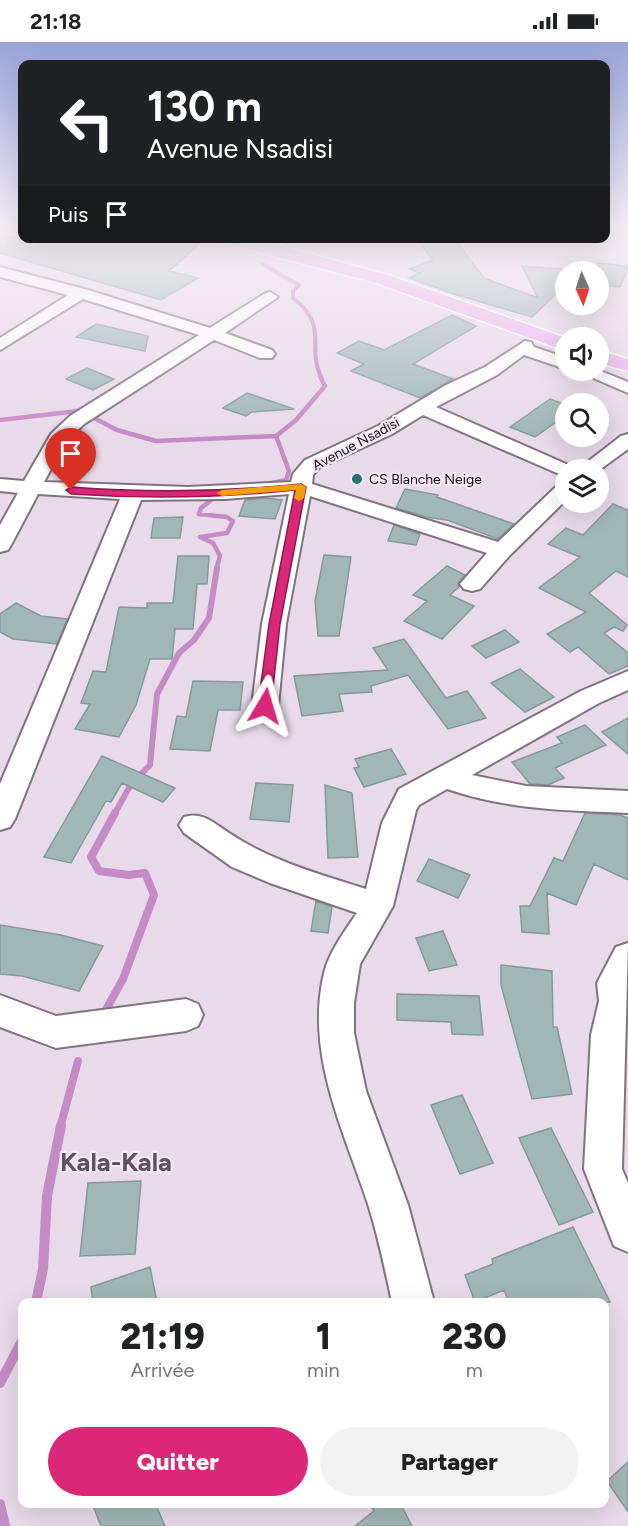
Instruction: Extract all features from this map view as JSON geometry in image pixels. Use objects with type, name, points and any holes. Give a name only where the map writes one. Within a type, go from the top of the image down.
[{"type":"highway","points":[[428,295],[532,341],[555,344]]},
{"type":"highway","points":[[609,359],[628,365]]},
{"type":"street","points":[[0,345],[78,295]]},
{"type":"street","points":[[89,295],[215,334],[266,354]]},
{"type":"street","points":[[0,545],[58,438],[77,420],[270,297]]},
{"type":"street","points":[[0,327],[19,332]]},
{"type":"street","points":[[532,341],[526,351],[555,360]]},
{"type":"street","name":"Avenue Nsadisi","points":[[0,485],[132,495],[242,493],[301,487],[303,474],[312,464],[385,430],[421,407],[491,371],[532,341]]},
{"type":"street","points":[[609,380],[628,388]]},
{"type":"street","points":[[421,407],[555,466]]},
{"type":"street","points":[[602,459],[628,440]]},
{"type":"street","points":[[265,706],[274,624],[301,487],[502,550]]},
{"type":"street","points":[[0,819],[132,495]]},
{"type":"street","points":[[472,584],[502,550],[555,499]]},
{"type":"street","points":[[412,1298],[388,1206],[359,1132],[342,1068],[336,1010],[341,970],[377,906],[389,842],[399,812],[409,797],[590,697],[628,680]]},
{"type":"street","points":[[444,777],[487,791],[526,797],[628,802]]},
{"type":"street","points":[[194,825],[252,862],[377,906]]},
{"type":"street","points":[[628,957],[614,983],[616,1001],[608,1035],[603,1169],[628,1232]]},
{"type":"street","points":[[0,1011],[56,1032],[186,1015]]},
{"type":"building","points":[[145,295],[169,295],[161,300]]},
{"type":"building","points":[[458,295],[531,295],[538,298],[537,295],[554,295],[532,317]]},
{"type":"building","points":[[452,315],[476,326],[413,364],[453,379],[420,398],[351,371],[364,364],[337,353],[359,341],[384,350]]},
{"type":"building","points":[[96,324],[148,336],[145,351],[76,337]]},
{"type":"building","points":[[87,368],[114,379],[93,390],[66,379]]},
{"type":"building","points":[[247,393],[294,409],[252,412],[246,416],[223,408]]},
{"type":"building","points":[[550,399],[555,401],[555,423],[535,437],[510,427]]},
{"type":"building","points":[[405,489],[438,495],[437,497],[514,524],[498,539],[447,520],[426,517],[396,508]]},
{"type":"building","points":[[265,498],[282,500],[275,519],[239,516],[245,500]]},
{"type":"building","points":[[613,504],[628,510],[628,577],[616,571],[589,593],[627,625],[623,631],[614,627],[604,633],[628,653],[628,666],[609,674],[578,647],[570,652],[547,634],[586,612],[539,588],[580,557],[548,544],[566,528],[583,535],[604,513],[609,513],[609,508]]},
{"type":"building","points":[[183,517],[180,538],[151,538],[154,518]]},
{"type":"building","points":[[394,525],[420,534],[416,545],[388,541]]},
{"type":"building","points":[[324,555],[351,557],[339,636],[318,636],[315,601]]},
{"type":"building","points":[[178,556],[209,556],[207,584],[197,584],[193,629],[175,629],[172,659],[150,659],[136,705],[119,737],[75,729],[90,704],[81,703],[93,671],[106,672],[119,607],[147,608],[147,603],[173,603]]},
{"type":"building","points":[[447,566],[465,575],[458,583],[459,587],[450,595],[474,606],[442,639],[404,621],[427,601],[413,595]]},
{"type":"building","points":[[16,603],[41,616],[67,619],[57,644],[13,639],[0,632],[0,614]]},
{"type":"building","points":[[505,630],[519,642],[486,658],[472,646]]},
{"type":"building","points":[[404,639],[446,698],[467,691],[486,718],[448,729],[408,675],[371,686],[372,692],[339,694],[343,711],[302,716],[294,676],[388,670],[373,648]]},
{"type":"building","points":[[520,669],[554,697],[525,712],[491,683]]},
{"type":"building","points":[[193,681],[243,682],[240,710],[218,710],[210,751],[170,749],[177,716],[186,717]]},
{"type":"building","points":[[628,718],[628,754],[602,732]]},
{"type":"building","points":[[585,725],[606,745],[555,768],[564,778],[548,785],[530,784],[512,762],[562,743],[557,737]]},
{"type":"building","points":[[391,749],[406,774],[364,787],[354,768],[359,767],[355,759]]},
{"type":"building","points":[[102,756],[175,788],[163,802],[122,783],[111,802],[106,801],[71,863],[44,857]]},
{"type":"building","points":[[256,783],[293,785],[289,822],[250,819]]},
{"type":"building","points":[[325,785],[352,793],[358,857],[328,858]]},
{"type":"building","points":[[585,813],[620,815],[628,818],[628,880],[594,864],[576,905],[547,893],[549,934],[522,932],[520,906],[530,906],[554,858],[563,861]]},
{"type":"building","points":[[429,859],[470,875],[458,898],[417,881]]},
{"type":"building","points":[[316,901],[332,907],[328,933],[311,931]]},
{"type":"building","points":[[0,925],[61,935],[103,946],[79,991],[22,976],[0,974]]},
{"type":"building","points":[[443,931],[457,965],[429,971],[416,938]]},
{"type":"building","points":[[501,965],[552,971],[553,1027],[557,1027],[572,1094],[532,1099],[501,985]]},
{"type":"building","points":[[397,994],[479,996],[483,1035],[452,1034],[451,1022],[397,1020]]},
{"type":"building","points":[[462,1095],[493,1163],[460,1174],[431,1105]]},
{"type":"building","points":[[551,1128],[593,1212],[559,1225],[519,1138]]},
{"type":"building","points":[[141,1181],[135,1254],[80,1256],[88,1183]]},
{"type":"building","points":[[573,1227],[608,1298],[507,1298],[504,1290],[485,1298],[474,1298],[465,1275],[493,1264],[492,1259]]},
{"type":"building","points":[[150,1267],[156,1298],[92,1298],[91,1287]]},
{"type":"building","points":[[628,1462],[628,1512],[609,1484],[609,1479]]},
{"type":"building","points":[[94,1508],[157,1508],[165,1526],[101,1526]]},
{"type":"building","points":[[372,1508],[403,1508],[412,1526],[355,1526],[374,1511]]},
{"type":"waterway","points":[[293,295],[311,318],[314,327],[317,366],[321,377]]},
{"type":"waterway","points":[[276,436],[296,420],[325,386],[320,376]]},
{"type":"waterway","points":[[0,420],[78,411]]},
{"type":"waterway","points":[[94,418],[117,430],[156,441],[276,436]]},
{"type":"waterway","points":[[267,484],[286,480],[289,471],[276,436]]},
{"type":"waterway","points":[[215,497],[201,508],[199,514],[227,517],[233,521],[227,533],[200,537],[213,543],[220,556],[216,570]]},
{"type":"waterway","points":[[114,815],[131,784],[150,765],[157,694],[179,653],[194,640],[209,618],[217,568]]},
{"type":"waterway","points":[[103,1015],[123,979],[154,895],[145,873],[129,875],[99,871],[91,857],[115,813]]},
{"type":"waterway","points":[[60,1128],[78,1061]]},
{"type":"waterway","points":[[37,1298],[43,1269],[47,1196],[61,1126]]},
{"type":"waterway","points":[[0,1383],[18,1349]]},
{"type":"waterway","points":[[0,1504],[5,1526]]},
{"type":"slow traffic","points":[[222,493],[301,487],[299,498]]},
{"type":"place","name":"CS Blanche Neige","points":[[357,479]]},
{"type":"district","name":"Kala-Kala","points":[[116,1162]]},
{"type":"route","points":[[71,490],[132,495],[242,493],[301,487],[274,624],[265,706]]}]
